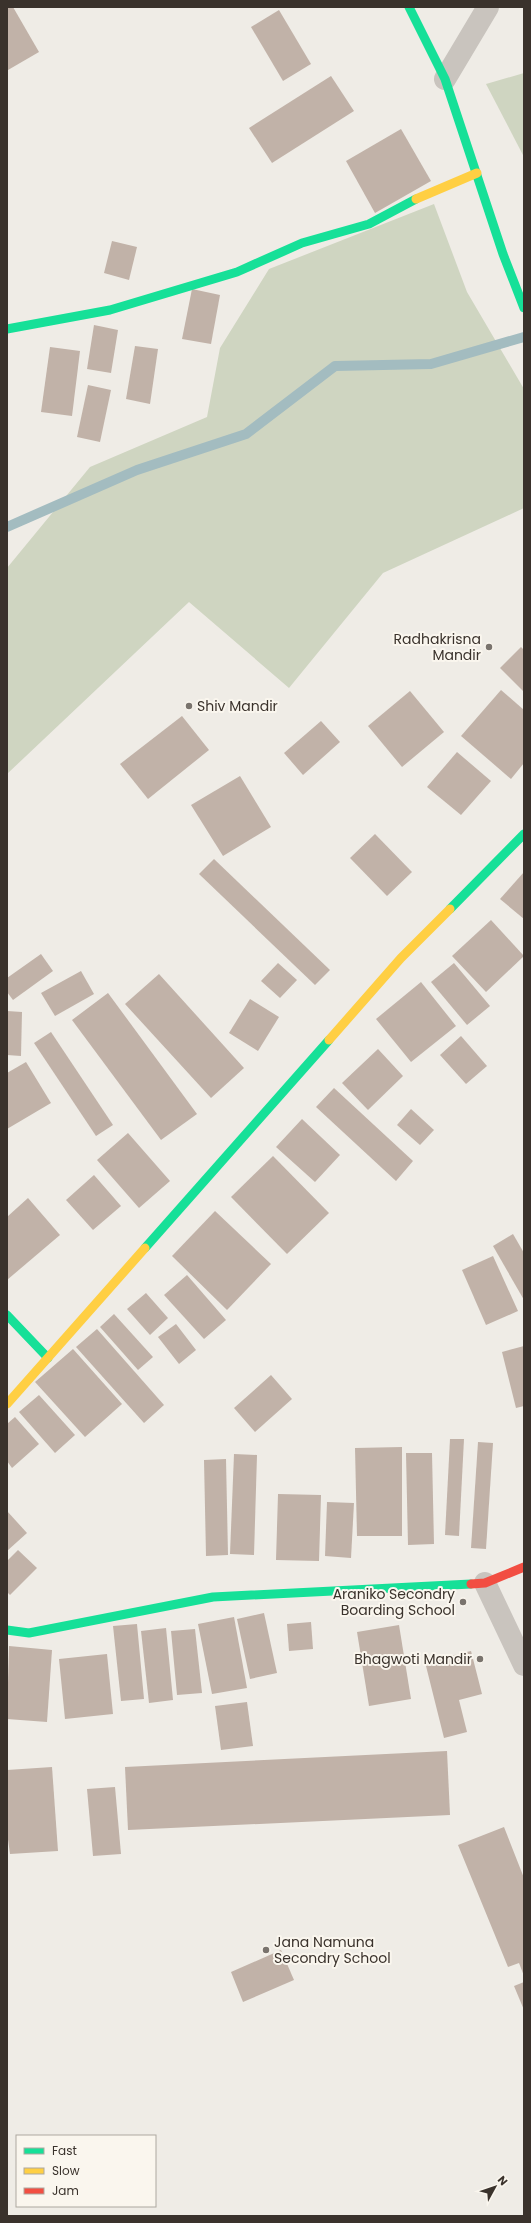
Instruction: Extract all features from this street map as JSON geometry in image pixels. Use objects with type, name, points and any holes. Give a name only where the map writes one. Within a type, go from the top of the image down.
[{"type":"street","points":[[409,7],[445,79],[503,254],[524,308]]},
{"type":"street","points":[[445,79],[488,7]]},
{"type":"street","points":[[7,329],[110,310],[237,272],[302,243],[369,224],[419,196],[477,173]]},
{"type":"street","points":[[7,1404],[401,958],[524,834]]},
{"type":"street","points":[[7,1315],[48,1358]]},
{"type":"street","points":[[7,1630],[29,1633],[213,1597],[485,1583],[524,1567]]},
{"type":"street","points":[[485,1583],[524,1665]]},
{"type":"green space","points":[[524,73],[524,157],[486,84]]},
{"type":"green space","points":[[434,204],[467,292],[524,389],[524,508],[383,573],[289,688],[189,602],[7,774],[7,568],[90,467],[207,417],[220,348],[269,269]]},
{"type":"building","points":[[7,7],[13,7],[39,52],[8,70]]},
{"type":"building","points":[[279,10],[311,64],[283,81],[251,27]]},
{"type":"building","points":[[331,76],[354,111],[272,163],[249,128]]},
{"type":"building","points":[[401,129],[431,181],[375,213],[346,161]]},
{"type":"building","points":[[112,241],[137,247],[129,280],[104,273]]},
{"type":"building","points":[[192,289],[220,295],[211,344],[182,339]]},
{"type":"building","points":[[94,325],[118,330],[111,373],[87,369]]},
{"type":"building","points":[[135,346],[158,349],[150,404],[126,399]]},
{"type":"building","points":[[50,347],[80,351],[72,416],[41,412]]},
{"type":"building","points":[[88,385],[111,390],[100,442],[77,437]]},
{"type":"building","points":[[521,647],[524,650],[524,692],[500,668]]},
{"type":"building","points":[[501,690],[524,710],[524,763],[511,779],[461,736]]},
{"type":"building","points":[[410,691],[444,732],[402,767],[368,726]]},
{"type":"building","points":[[182,716],[209,750],[148,799],[120,764]]},
{"type":"building","points":[[321,721],[340,742],[303,775],[284,753]]},
{"type":"building","points":[[457,752],[491,781],[461,815],[427,787]]},
{"type":"building","points":[[240,776],[271,827],[223,856],[191,805]]},
{"type":"building","points":[[375,834],[412,872],[387,896],[350,858]]},
{"type":"building","points":[[214,859],[330,970],[315,985],[199,874]]},
{"type":"building","points":[[524,872],[524,919],[500,899]]},
{"type":"building","points":[[491,920],[524,956],[486,992],[452,956]]},
{"type":"building","points":[[41,954],[53,971],[13,1000],[7,992],[7,978]]},
{"type":"building","points":[[278,963],[297,980],[280,998],[261,981]]},
{"type":"building","points":[[454,963],[490,1006],[467,1025],[431,982]]},
{"type":"building","points":[[81,971],[94,994],[55,1016],[41,993]]},
{"type":"building","points":[[159,974],[244,1068],[211,1098],[125,1004]]},
{"type":"building","points":[[421,982],[456,1026],[411,1062],[376,1019]]},
{"type":"building","points":[[108,993],[197,1114],[161,1140],[72,1020]]},
{"type":"building","points":[[250,999],[279,1017],[258,1051],[229,1033]]},
{"type":"building","points":[[7,1011],[22,1012],[21,1056],[7,1055]]},
{"type":"building","points":[[51,1032],[113,1125],[96,1136],[34,1043]]},
{"type":"building","points":[[461,1036],[487,1066],[466,1084],[440,1055]]},
{"type":"building","points":[[378,1049],[403,1076],[368,1110],[342,1083]]},
{"type":"building","points":[[26,1062],[51,1103],[7,1129],[7,1073]]},
{"type":"building","points":[[334,1088],[413,1161],[396,1181],[316,1107]]},
{"type":"building","points":[[411,1109],[434,1130],[420,1145],[397,1125]]},
{"type":"building","points":[[302,1119],[340,1155],[315,1182],[276,1147]]},
{"type":"building","points":[[128,1133],[170,1181],[139,1208],[97,1160]]},
{"type":"building","points":[[273,1156],[329,1213],[287,1254],[231,1197]]},
{"type":"building","points":[[94,1175],[121,1206],[93,1230],[66,1200]]},
{"type":"building","points":[[28,1198],[60,1235],[7,1280],[7,1217]]},
{"type":"building","points":[[215,1211],[271,1264],[227,1310],[172,1256]]},
{"type":"building","points":[[513,1234],[524,1253],[524,1300],[493,1246]]},
{"type":"building","points":[[493,1256],[518,1311],[486,1325],[462,1270]]},
{"type":"building","points":[[187,1275],[226,1320],[204,1339],[164,1295]]},
{"type":"building","points":[[146,1293],[168,1318],[150,1335],[127,1309]]},
{"type":"building","points":[[114,1314],[153,1357],[138,1370],[100,1327]]},
{"type":"building","points":[[176,1324],[196,1350],[179,1364],[158,1337]]},
{"type":"building","points":[[97,1329],[164,1405],[144,1423],[76,1347]]},
{"type":"building","points":[[524,1346],[524,1406],[516,1408],[502,1352]]},
{"type":"building","points":[[73,1349],[122,1404],[85,1437],[35,1382]]},
{"type":"building","points":[[271,1375],[292,1399],[255,1432],[234,1408]]},
{"type":"building","points":[[39,1395],[75,1435],[55,1453],[19,1412]]},
{"type":"building","points":[[15,1417],[39,1444],[12,1468],[7,1461],[7,1424]]},
{"type":"building","points":[[450,1439],[464,1439],[459,1536],[445,1535]]},
{"type":"building","points":[[478,1442],[493,1443],[486,1549],[471,1548]]},
{"type":"building","points":[[402,1447],[402,1536],[357,1536],[355,1448]]},
{"type":"building","points":[[406,1453],[432,1453],[434,1544],[408,1545]]},
{"type":"building","points":[[234,1454],[257,1455],[254,1555],[230,1554]]},
{"type":"building","points":[[226,1459],[228,1555],[206,1556],[204,1460]]},
{"type":"building","points":[[278,1494],[321,1495],[319,1561],[276,1560]]},
{"type":"building","points":[[327,1502],[354,1503],[351,1558],[325,1556]]},
{"type":"building","points":[[7,1511],[27,1533],[7,1551]]},
{"type":"building","points":[[18,1550],[37,1568],[10,1595],[7,1592],[7,1561]]},
{"type":"building","points":[[264,1613],[277,1673],[250,1679],[237,1619]]},
{"type":"building","points":[[234,1617],[247,1688],[212,1694],[198,1624]]},
{"type":"building","points":[[311,1622],[313,1649],[289,1651],[287,1624]]},
{"type":"building","points":[[137,1624],[144,1699],[121,1701],[113,1626]]},
{"type":"building","points":[[399,1625],[411,1699],[369,1706],[357,1632]]},
{"type":"building","points":[[166,1628],[173,1700],[149,1703],[141,1631]]},
{"type":"building","points":[[195,1629],[202,1693],[177,1695],[171,1631]]},
{"type":"building","points":[[9,1646],[52,1650],[47,1722],[7,1719]]},
{"type":"building","points":[[471,1651],[482,1694],[459,1700],[467,1732],[444,1738],[425,1662]]},
{"type":"building","points":[[107,1654],[113,1714],[65,1719],[59,1659]]},
{"type":"building","points":[[247,1702],[253,1746],[221,1750],[215,1706]]},
{"type":"building","points":[[447,1751],[450,1815],[128,1830],[125,1767]]},
{"type":"building","points":[[52,1767],[58,1851],[10,1854],[7,1832],[7,1770]]},
{"type":"building","points":[[115,1787],[121,1854],[93,1856],[87,1789]]},
{"type":"building","points":[[504,1827],[524,1878],[524,1976],[519,1963],[508,1967],[458,1845]]},
{"type":"building","points":[[281,1950],[294,1980],[243,2002],[231,1972]]},
{"type":"building","points":[[524,1982],[524,2010],[514,1986]]},
{"type":"waterway","points":[[7,527],[137,470],[246,434],[335,366],[431,364],[524,337]]},
{"type":"traffic: fast","points":[[409,7],[445,79],[503,254],[524,308]]},
{"type":"traffic: fast","points":[[7,329],[110,310],[237,272],[302,243],[369,224],[416,199]]},
{"type":"traffic: fast","points":[[450,909],[524,834]]},
{"type":"traffic: fast","points":[[145,1248],[329,1040]]},
{"type":"traffic: fast","points":[[7,1315],[48,1358]]},
{"type":"traffic: fast","points":[[7,1630],[29,1633],[213,1597],[471,1584]]},
{"type":"traffic: slow","points":[[416,199],[477,173]]},
{"type":"traffic: slow","points":[[329,1040],[401,958],[450,909]]},
{"type":"traffic: slow","points":[[7,1404],[145,1248]]},
{"type":"traffic: jam","points":[[471,1584],[485,1583],[524,1567]]},
{"type":"place","name":"Radhakrisna Mandir","points":[[489,647]]},
{"type":"place","name":"Shiv Mandir","points":[[189,706]]},
{"type":"place","name":"Araniko Secondry Boarding School","points":[[463,1602]]},
{"type":"place","name":"Bhagwoti Mandir","points":[[480,1659]]},
{"type":"place","name":"Jana Namuna Secondry School","points":[[266,1950]]}]
